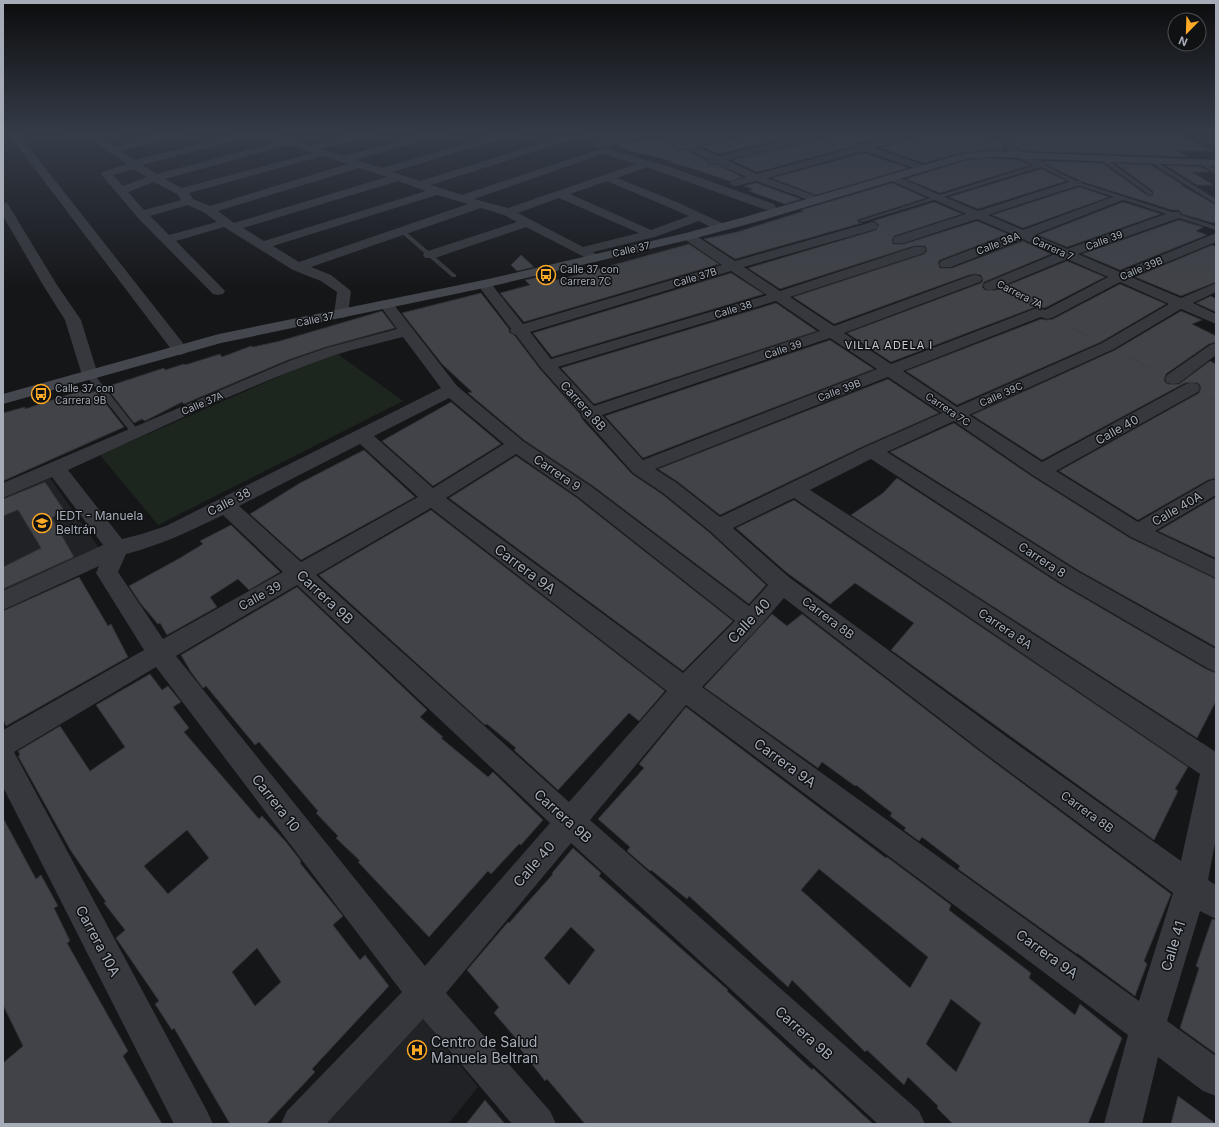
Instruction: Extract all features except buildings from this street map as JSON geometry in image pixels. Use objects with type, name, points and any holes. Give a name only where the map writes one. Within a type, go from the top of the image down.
[{"type":"main road","name":"Calle 37","points":[[3,399],[219,339],[484,284],[688,236],[867,185]]},
{"type":"street","points":[[53,185],[180,350]]},
{"type":"street","points":[[115,185],[166,240],[218,291]]},
{"type":"street","points":[[121,191],[138,185]]},
{"type":"street","points":[[167,185],[181,192],[189,202],[209,210],[229,225],[263,246],[298,267],[326,278],[344,291],[341,314]]},
{"type":"street","points":[[181,192],[208,185]]},
{"type":"street","points":[[209,210],[292,185]]},
{"type":"street","points":[[166,240],[229,225],[373,185]]},
{"type":"street","points":[[420,185],[508,212],[594,258]]},
{"type":"street","points":[[462,199],[504,185]]},
{"type":"street","points":[[508,212],[588,185]]},
{"type":"street","points":[[624,185],[675,205],[720,228]]},
{"type":"street","points":[[709,185],[770,207]]},
{"type":"street","points":[[777,185],[817,200]]},
{"type":"street","name":"Carrera 7","points":[[908,185],[1216,319]]},
{"type":"street","points":[[899,240],[1071,185]]},
{"type":"street","points":[[704,194],[718,188]]},
{"type":"street","points":[[263,246],[437,191]]},
{"type":"street","points":[[560,194],[651,234]]},
{"type":"street","name":"Calle 38A","points":[[946,264],[1119,198]]},
{"type":"street","points":[[675,205],[690,200]]},
{"type":"street","points":[[142,215],[189,202]]},
{"type":"street","points":[[298,267],[481,204]]},
{"type":"street","points":[[3,206],[50,285],[73,320],[90,375]]},
{"type":"street","name":"Calle 39","points":[[990,286],[1066,254],[1175,214]]},
{"type":"street","points":[[582,251],[651,234],[699,217]]},
{"type":"street","points":[[430,255],[528,222]]},
{"type":"street","name":"Calle 37B","points":[[518,331],[866,224]]},
{"type":"street","name":"Carrera 7C","points":[[688,236],[1041,471],[1138,532],[1216,570]]},
{"type":"street","name":"Calle 39B","points":[[640,468],[890,370],[1043,314],[1119,277],[1216,237]]},
{"type":"street","points":[[1199,244],[1216,250]]},
{"type":"street","name":"Calle 38","points":[[546,365],[779,296],[919,250]]},
{"type":"street","name":"Calle 39","points":[[589,414],[832,332],[974,279]]},
{"type":"street","name":"Carrera 8B","points":[[484,284],[518,331],[546,365],[589,414],[640,468],[670,488],[718,527],[782,584],[997,746],[1203,895]]},
{"type":"street","name":"Calle 39C","points":[[718,527],[872,451],[956,415],[1108,346],[1180,304],[1216,287]]},
{"type":"street","name":"Carrera 9","points":[[386,304],[451,390],[516,445],[585,492],[751,620]]},
{"type":"street","name":"Calle 37A","points":[[3,491],[55,467],[295,364],[332,351],[406,331]]},
{"type":"street","points":[[1172,379],[1216,348]]},
{"type":"street","name":"Calle 40","points":[[1041,471],[1192,388]]},
{"type":"street","name":"Calle 38","points":[[3,601],[116,548],[146,541],[173,531],[224,504],[363,436],[451,390]]},
{"type":"street","name":"Carrera 9A","points":[[363,436],[432,498],[684,689],[1216,1078]]},
{"type":"street","name":"Calle 39","points":[[3,744],[159,652],[300,574],[432,498],[516,445]]},
{"type":"street","name":"Carrera 8","points":[[872,451],[1069,577],[1216,661]]},
{"type":"street","points":[[55,467],[116,548]]},
{"type":"street","name":"Calle 40A","points":[[1138,532],[1216,486]]},
{"type":"street","name":"Carrera 8A","points":[[795,489],[1216,767]]},
{"type":"street","name":"Carrera 9B","points":[[224,504],[570,822],[906,1124]]},
{"type":"street","name":"Carrera 10","points":[[116,548],[107,573],[159,652],[424,993],[537,1124]]},
{"type":"street","name":"Calle 40","points":[[300,1124],[424,993],[684,689],[751,620],[782,584]]},
{"type":"street","name":"Carrera 10A","points":[[3,759],[194,1124]]},
{"type":"street","name":"Calle 41","points":[[1123,1124],[1148,1028],[1203,895],[1216,767]]},
{"type":"lane","name":"Calle 37B","points":[[866,224],[935,197],[976,185]]},
{"type":"lane","points":[[1081,185],[1216,228]]},
{"type":"lane","points":[[1138,185],[1150,193]]},
{"type":"lane","points":[[1189,185],[1216,202]]},
{"type":"lane","points":[[402,231],[454,276]]},
{"type":"lane","points":[[90,375],[136,432]]},
{"type":"path","points":[[817,200],[866,224]]},
{"type":"path","name":"Carrera 7A","points":[[990,286],[1172,379]]},
{"type":"path","points":[[1192,388],[1216,400]]},
{"type":"shaded area","points":[[335,352],[403,401],[158,525],[100,455]]},
{"type":"shaded area","name":"IEDT - Manuela Beltrán","points":[[50,478],[99,548],[3,595],[3,499]]},
{"type":"shaded area","name":"Centro de Salud Manuela Beltran","points":[[418,1013],[478,1087],[448,1124],[319,1124]]},
{"type":"waterway","points":[[1135,191],[1160,198]]},
{"type":"place","name":"Calle 37 con Carrera 7C","points":[[546,275]]},
{"type":"place","name":"Calle 37 con Carrera 9B","points":[[41,394]]},
{"type":"place","name":"IEDT - Manuela Beltrán","points":[[42,523]]},
{"type":"place","name":"Centro de Salud Manuela Beltran","points":[[417,1050]]},
{"type":"district","name":"VILLA ADELA I","points":[[889,345]]}]
